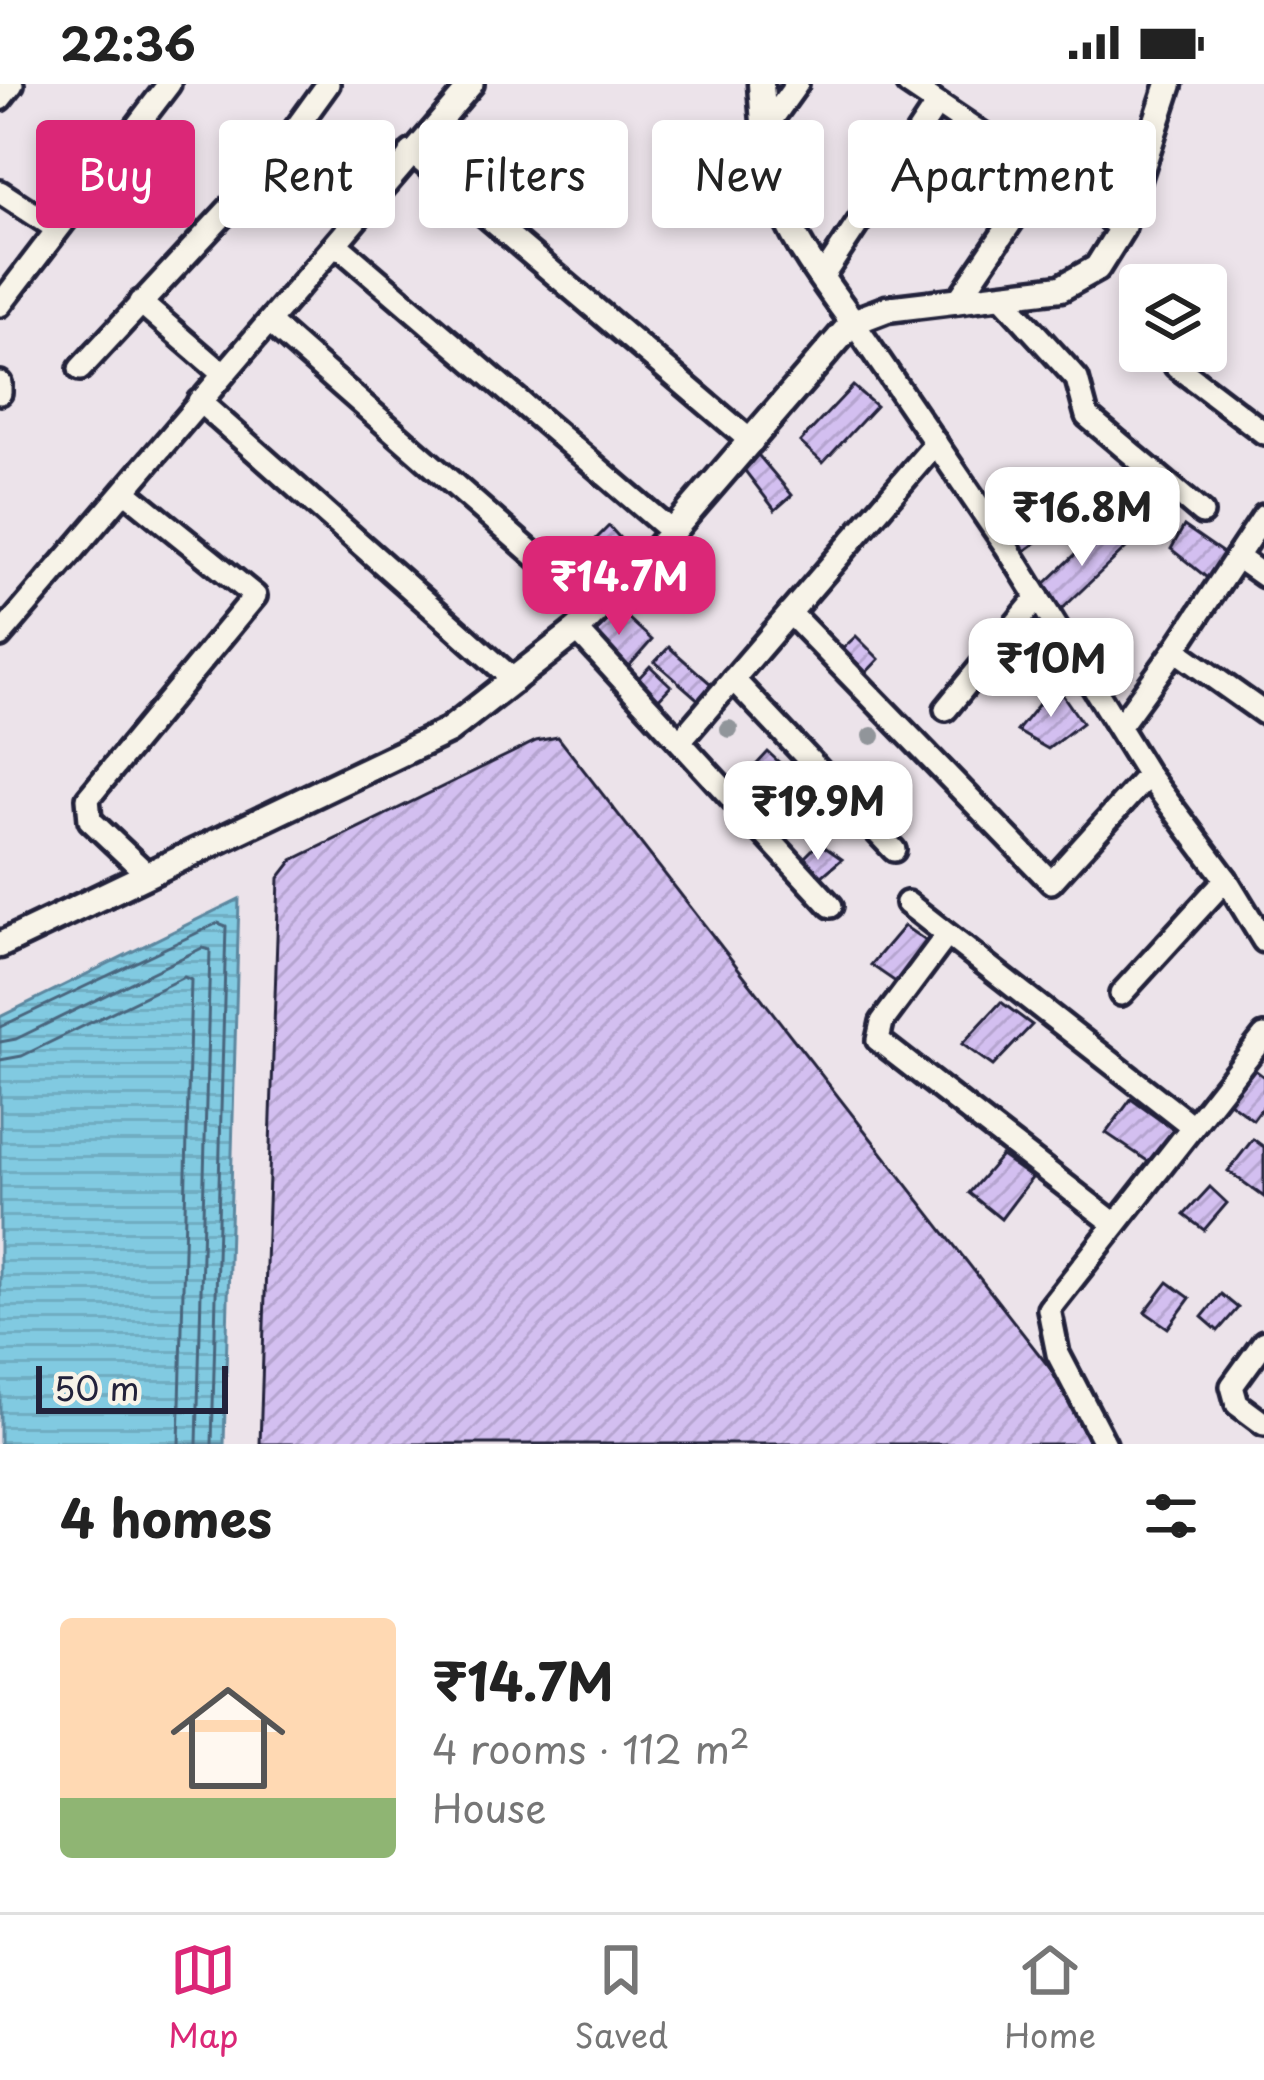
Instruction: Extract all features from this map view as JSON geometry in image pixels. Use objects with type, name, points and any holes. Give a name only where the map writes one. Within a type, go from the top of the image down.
[{"type":"street","points":[[0,99],[12,84]]},
{"type":"street","points":[[0,305],[170,84]]},
{"type":"street","points":[[80,369],[268,167],[328,84]]},
{"type":"street","points":[[0,636],[472,84]]},
{"type":"street","points":[[761,84],[763,120]]},
{"type":"street","points":[[771,120],[797,84]]},
{"type":"street","points":[[908,84],[962,120]]},
{"type":"street","points":[[1156,121],[1168,84]]},
{"type":"street","points":[[821,279],[938,104]]},
{"type":"street","points":[[411,152],[752,442]]},
{"type":"street","points":[[0,192],[58,229]]},
{"type":"street","points":[[789,228],[1038,597],[1148,775],[1226,879],[1264,941]]},
{"type":"street","points":[[957,302],[1007,228]]},
{"type":"street","points":[[0,945],[448,731],[578,630],[672,532],[853,322],[887,309],[1002,297],[1078,281],[1097,268],[1121,228]]},
{"type":"street","points":[[336,244],[672,532]]},
{"type":"street","points":[[1002,297],[1077,379],[1087,416],[1202,513]]},
{"type":"street","points":[[140,302],[224,374]]},
{"type":"street","points":[[269,322],[597,610]]},
{"type":"street","points":[[1184,372],[1264,433]]},
{"type":"street","points":[[0,383],[0,393]]},
{"type":"street","points":[[199,401],[515,681]]},
{"type":"street","points":[[680,741],[936,443]]},
{"type":"street","points":[[125,491],[255,596],[88,798],[90,820],[147,874]]},
{"type":"street","points":[[1119,727],[1264,516]]},
{"type":"street","points":[[1237,557],[1264,576]]},
{"type":"street","points":[[946,709],[1038,597]]},
{"type":"street","points":[[790,614],[1051,882],[1148,775]]},
{"type":"street","points":[[578,630],[831,906]]},
{"type":"street","points":[[1174,650],[1264,713]]},
{"type":"street","points":[[733,679],[894,850]]},
{"type":"street","points":[[1121,994],[1226,879]]},
{"type":"street","points":[[907,903],[1192,1126]]},
{"type":"street","points":[[947,935],[882,1022],[878,1040],[1115,1225]]},
{"type":"street","points":[[1105,1444],[1097,1419],[1069,1377],[1047,1320],[1049,1309],[1264,1036]]},
{"type":"street","points":[[1264,1342],[1232,1386],[1237,1404],[1264,1424]]},
{"type":"water","points":[[239,899],[224,1444],[0,1444],[0,1017]]},
{"type":"building","points":[[853,386],[876,406],[823,463],[800,442]]},
{"type":"building","points":[[754,450],[792,495],[775,510],[739,463]]},
{"type":"building","points":[[1065,472],[1089,504],[1022,553],[998,520]]},
{"type":"building","points":[[609,526],[634,554],[610,577],[586,549]]},
{"type":"building","points":[[1105,526],[1126,548],[1059,612],[1038,590]]},
{"type":"building","points":[[1184,526],[1229,557],[1211,581],[1171,549]]},
{"type":"building","points":[[555,539],[607,582],[589,603],[540,555]]},
{"type":"building","points":[[690,572],[708,592],[688,609],[672,590]]},
{"type":"building","points":[[615,606],[652,640],[623,673],[585,630]]},
{"type":"building","points":[[856,636],[879,659],[860,679],[836,655]]},
{"type":"building","points":[[669,647],[711,684],[702,703],[655,662]]},
{"type":"building","points":[[650,666],[671,686],[654,704],[633,684]]},
{"type":"building","points":[[1055,684],[1082,723],[1048,749],[1017,731]]},
{"type":"building","points":[[558,737],[1109,1444],[260,1444],[279,878],[293,860],[536,741]]},
{"type":"building","points":[[768,752],[782,765],[746,803],[732,791]]},
{"type":"building","points":[[819,843],[842,859],[814,883],[797,865]]},
{"type":"building","points":[[904,926],[932,945],[903,987],[871,965]]},
{"type":"building","points":[[1001,1002],[1032,1025],[993,1066],[962,1044]]},
{"type":"building","points":[[1246,1063],[1264,1077],[1264,1105],[1253,1120],[1221,1096]]},
{"type":"building","points":[[1131,1099],[1178,1133],[1152,1164],[1106,1133]]},
{"type":"building","points":[[1253,1139],[1264,1147],[1264,1197],[1228,1171]]},
{"type":"building","points":[[1001,1156],[1032,1178],[1001,1219],[969,1193]]},
{"type":"building","points":[[1210,1187],[1227,1203],[1204,1230],[1184,1215]]},
{"type":"building","points":[[1168,1282],[1190,1298],[1168,1328],[1145,1312]]},
{"type":"building","points":[[1221,1294],[1238,1308],[1218,1331],[1202,1317]]}]
